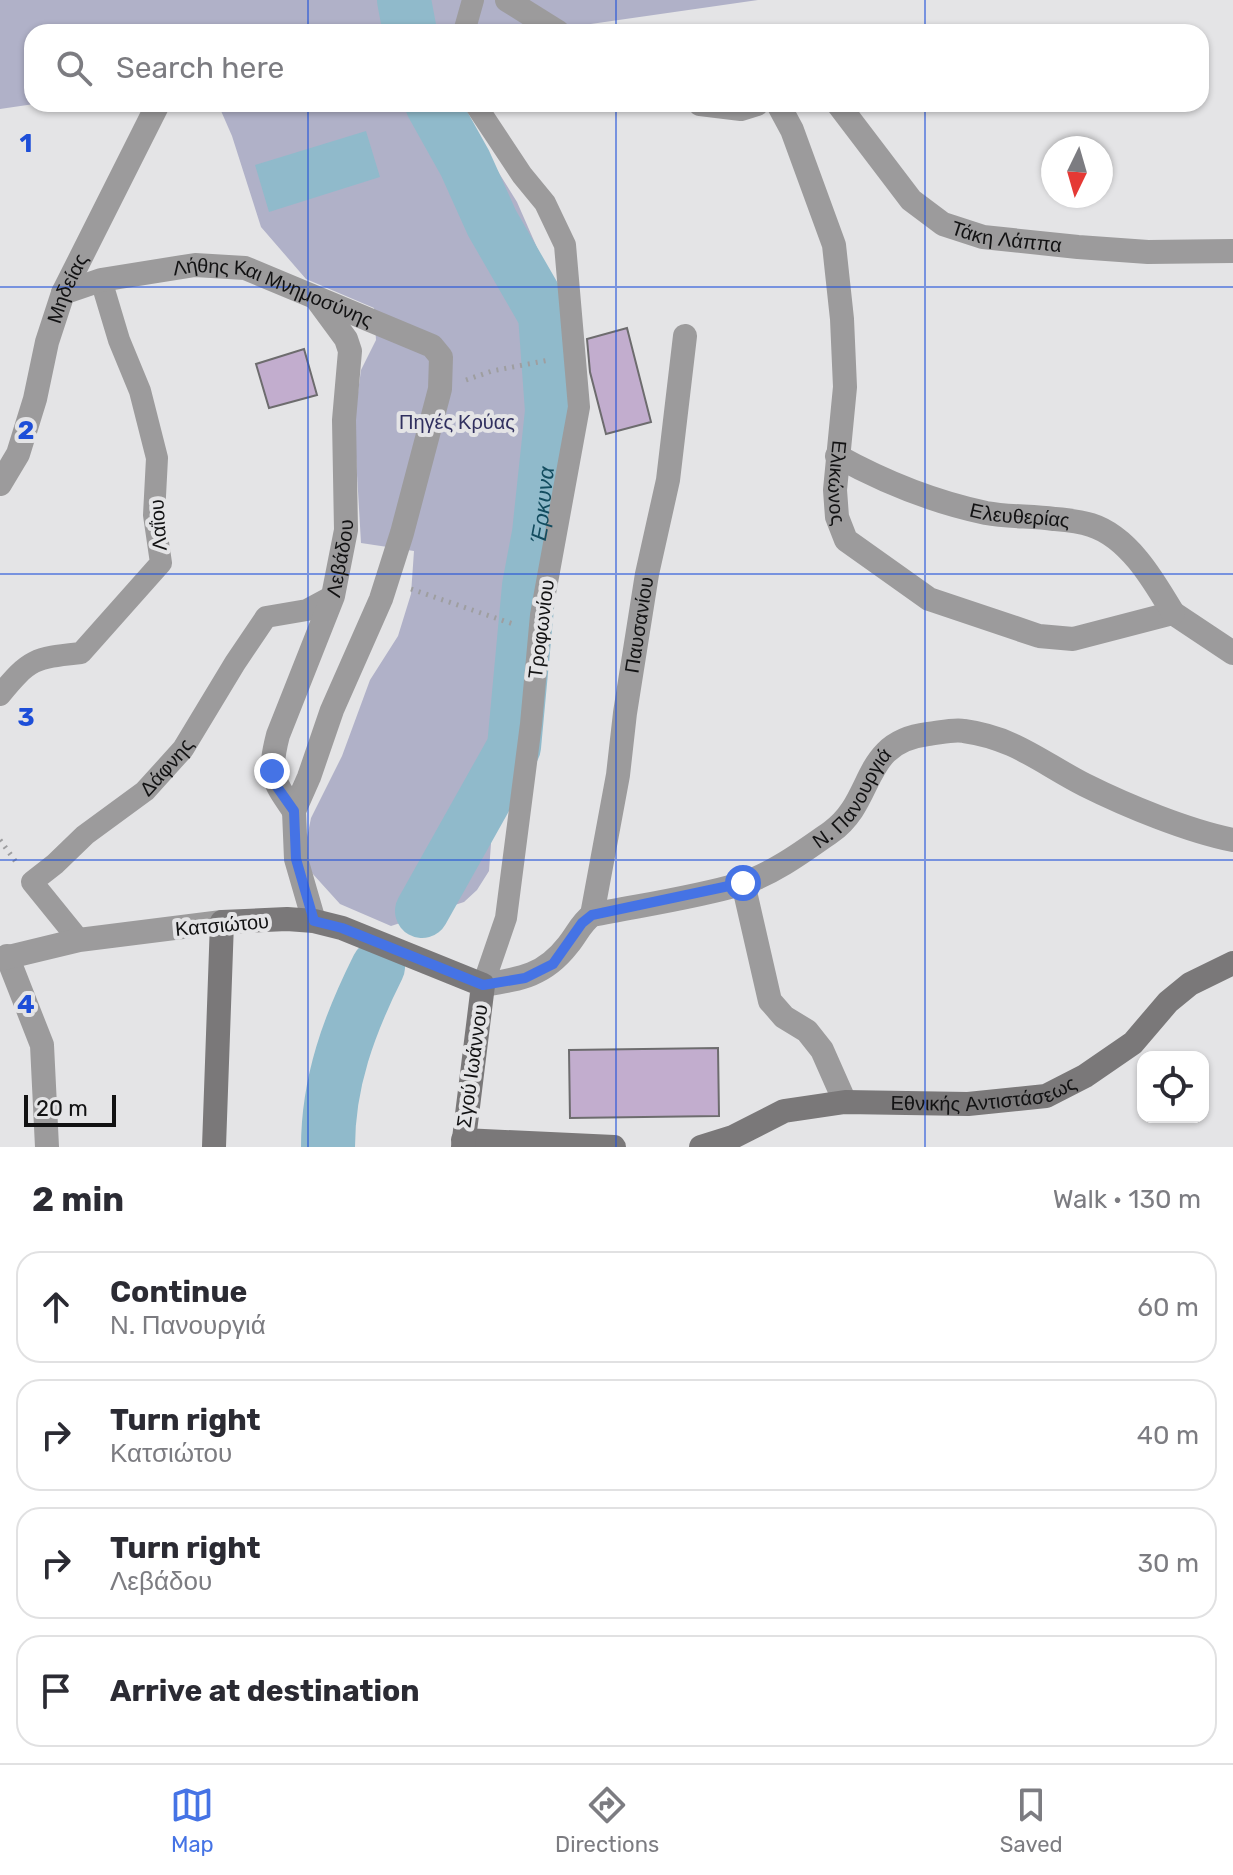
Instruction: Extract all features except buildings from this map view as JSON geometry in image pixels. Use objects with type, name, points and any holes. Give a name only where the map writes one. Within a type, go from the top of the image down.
[{"type":"main road","name":"Κατσιώτου","points":[[222,922],[314,921],[342,928],[483,985]]},
{"type":"main road","points":[[214,1147],[222,922]]},
{"type":"main road","name":"Εθνικής Αντιστάσεως","points":[[708,1146],[784,1111],[845,1102],[968,1104],[1046,1096],[1085,1076],[1133,1043],[1168,1002],[1190,984],[1233,963]]},
{"type":"main road","name":"Σγού Ιωάννου","points":[[463,1143],[483,985]]},
{"type":"main road","points":[[463,1143],[614,1147]]},
{"type":"street","points":[[466,24],[473,0]]},
{"type":"street","points":[[507,0],[545,24]]},
{"type":"street","name":"Μηδείας","points":[[0,484],[18,454],[63,293],[154,112]]},
{"type":"street","name":"Τροφωνίου","points":[[480,112],[522,175],[545,203],[565,245],[579,407],[559,504],[539,633],[531,724],[506,918],[483,985]]},
{"type":"street","name":"Ελικώνος","points":[[782,112],[792,130],[834,245],[845,387],[837,456],[837,517],[846,540],[929,599],[1039,636],[1073,639],[1173,613]]},
{"type":"street","name":"Τάκη Λάππα","points":[[844,112],[911,200],[943,224],[983,237],[1078,247],[1148,252],[1233,251]]},
{"type":"street","name":"Λήθης Και Μνημοσύνης","points":[[63,293],[101,280],[195,265],[245,268],[432,346],[441,357],[440,389]]},
{"type":"street","name":"Λαΐου","points":[[0,695],[18,673],[40,657],[81,653],[161,563],[154,515],[157,458],[140,391],[119,340],[101,280]]},
{"type":"street","name":"Λεβάδου","points":[[294,811],[275,784],[273,755],[333,596],[346,530],[344,420],[350,351],[346,339],[317,299]]},
{"type":"street","name":"Παυσανίου","points":[[592,915],[618,775],[647,574],[668,480],[685,336]]},
{"type":"street","name":"Λεβάδου","points":[[314,921],[296,859],[294,811],[332,710],[387,581],[440,389]]},
{"type":"street","name":"Ελευθερίας","points":[[837,456],[879,479],[974,510],[1092,525],[1120,543],[1145,569],[1173,613]]},
{"type":"street","name":"Δάφνης","points":[[79,940],[32,882],[85,835],[145,791],[183,749],[266,617],[307,610],[333,596]]},
{"type":"street","points":[[1173,613],[1233,653]]},
{"type":"street","name":"Ν. Πανουργιά","points":[[592,915],[743,883],[777,867],[835,830],[860,799],[879,758],[892,745],[921,735],[961,730],[1019,748],[1085,785],[1203,834],[1233,840]]},
{"type":"street","points":[[743,883],[770,1001],[784,1017],[807,1031],[822,1050],[845,1102]]},
{"type":"street","points":[[483,985],[525,978],[553,964],[582,923],[592,915]]},
{"type":"street","name":"Κατσιώτου","points":[[4,957],[79,940],[222,922]]},
{"type":"street","points":[[4,957],[42,1045],[47,1147]]},
{"type":"path","points":[[492,371],[574,355]]},
{"type":"path","points":[[387,581],[539,633]]},
{"type":"green space","points":[[0,0],[758,0],[591,24],[24,24],[24,105],[0,109]]},
{"type":"green space","name":"Πηγές Κρύας","points":[[222,112],[461,112],[517,202],[546,268],[557,330],[562,397],[559,446],[503,679],[489,871],[477,890],[464,902],[391,926],[340,904],[302,862],[311,818],[342,756],[370,680],[398,636],[411,594],[414,551],[361,543],[354,422],[361,370],[376,340],[374,308],[306,279],[261,227]]},
{"type":"shaded area","points":[[366,131],[380,177],[269,212],[255,165]]},
{"type":"waterway","name":"Έρκυνα","points":[[404,0],[408,24]]},
{"type":"waterway","name":"Έρκυνα","points":[[422,911],[514,747],[529,586],[539,533],[552,411],[545,315],[492,223],[465,163],[436,112]]},
{"type":"waterway","name":"Έρκυνα","points":[[328,1147],[332,1100],[342,1054],[378,967]]},
{"type":"route","points":[[272,771],[275,784],[294,811],[296,859],[314,921],[342,928],[483,985],[525,978],[553,964],[582,923],[592,915],[743,883]]}]
